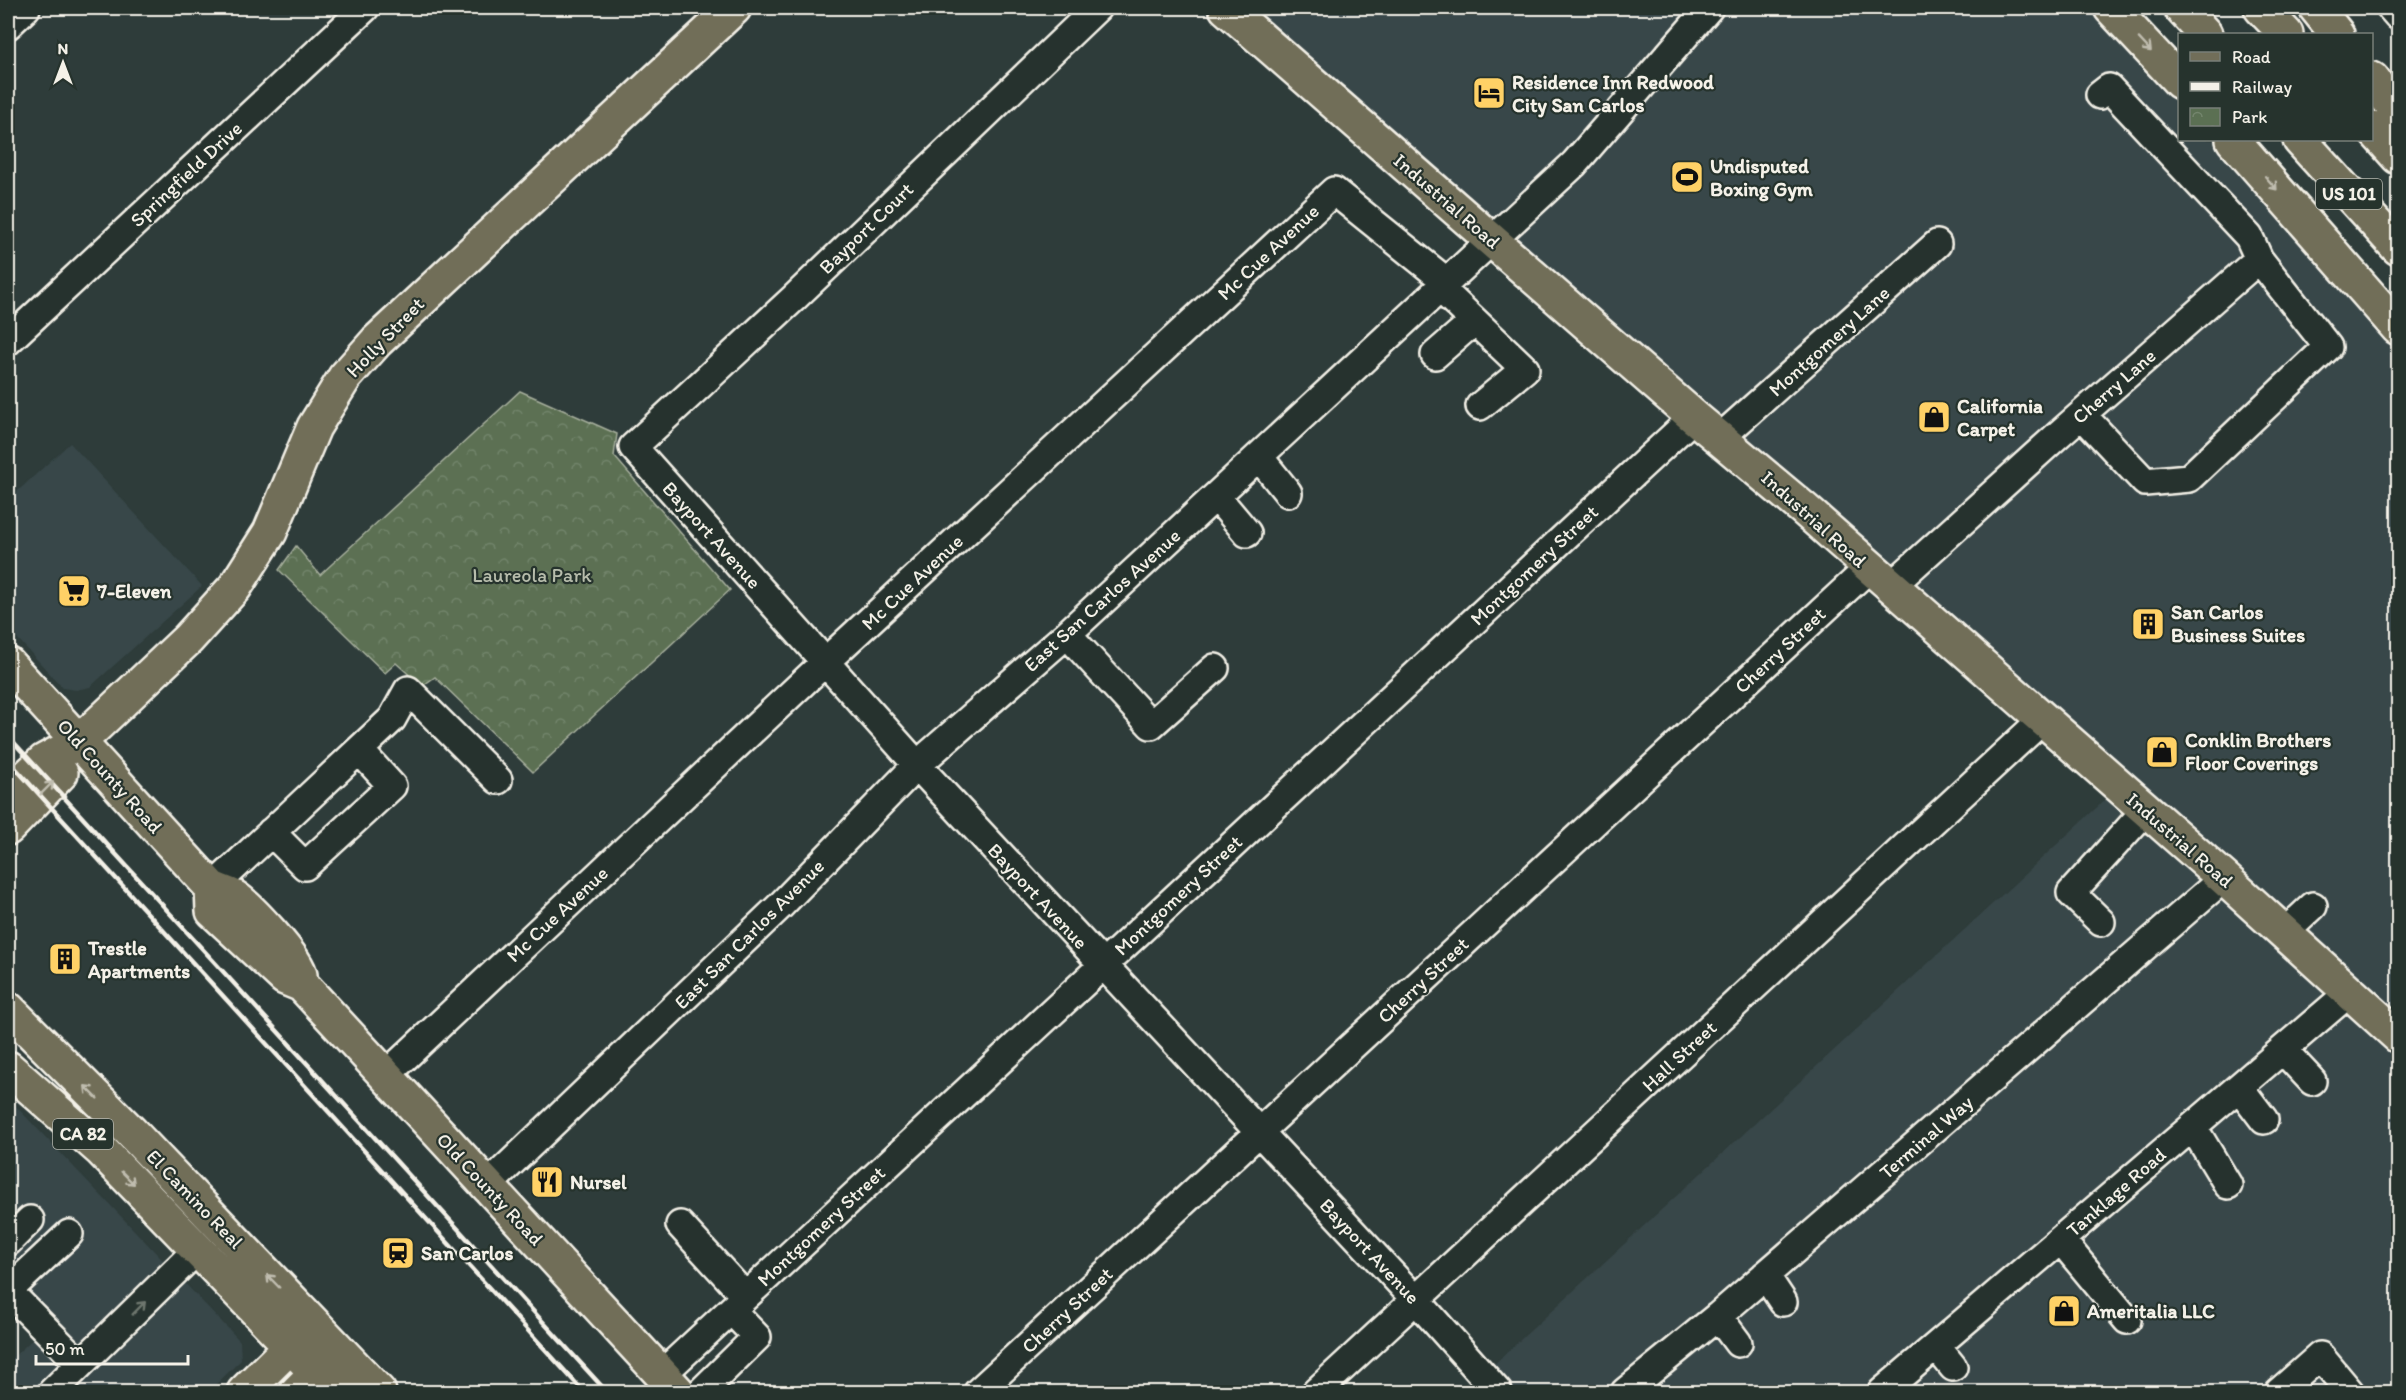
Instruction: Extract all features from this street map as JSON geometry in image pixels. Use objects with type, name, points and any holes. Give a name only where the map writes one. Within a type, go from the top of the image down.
[{"type":"main road","name":"Holly Street","points":[[8,794],[44,761],[79,742],[188,639],[236,587],[270,532],[314,427],[345,377],[377,340],[734,8]]},
{"type":"main road","name":"Industrial Road","points":[[1226,8],[2224,878],[2398,1036]]},
{"type":"main road","points":[[2111,8],[2178,80]]},
{"type":"main road","points":[[2181,8],[2204,33]]},
{"type":"main road","points":[[2261,8],[2285,33]]},
{"type":"main road","points":[[2316,8],[2336,33]]},
{"type":"main road","points":[[2373,80],[2398,112]]},
{"type":"main road","name":"US 101","points":[[2373,129],[2398,157]]},
{"type":"main road","points":[[2234,141],[2398,328]]},
{"type":"main road","name":"US 101","points":[[2301,141],[2398,248]]},
{"type":"main road","name":"Old County Road","points":[[8,664],[212,888],[235,898],[278,940],[299,968],[302,985],[670,1383]]},
{"type":"main road","name":"Holly Street","points":[[8,828],[59,775],[79,742]]},
{"type":"main road","name":"El Camino Real","points":[[8,1009],[132,1133],[313,1324],[322,1377]]},
{"type":"main road","name":"El Camino Real","points":[[8,1068],[101,1150],[290,1347],[322,1377],[379,1392]]},
{"type":"main road","points":[[244,1392],[313,1324]]},
{"type":"street","points":[[8,25],[26,8]]},
{"type":"street","name":"Springfield Drive","points":[[8,341],[364,8]]},
{"type":"street","name":"Bayport Court","points":[[633,447],[794,298],[1097,8]]},
{"type":"street","name":"East San Carlos Avenue","points":[[487,1186],[772,913],[917,765],[1067,634],[1574,164],[1709,8]]},
{"type":"street","points":[[2082,415],[2145,482],[2189,478],[2328,347],[2259,259],[2249,237],[2109,88],[2100,95]]},
{"type":"street","name":"Mc Cue Avenue","points":[[385,1076],[825,662],[1334,190],[1444,285]]},
{"type":"street","name":"Montgomery Lane","points":[[1720,437],[1937,244]]},
{"type":"street","name":"Cherry Lane","points":[[1880,578],[2082,415],[2259,259]]},
{"type":"street","points":[[1444,285],[1474,321],[1525,369],[1480,406]]},
{"type":"street","points":[[1435,355],[1474,321]]},
{"type":"street","name":"Montgomery Street","points":[[670,1383],[738,1303],[1694,417]]},
{"type":"street","name":"Bayport Avenue","points":[[633,447],[917,765],[1416,1300],[1498,1392]]},
{"type":"street","points":[[1259,457],[1288,493]]},
{"type":"street","points":[[1216,496],[1247,533]]},
{"type":"street","name":"Cherry Street","points":[[978,1392],[1258,1132],[1880,578]]},
{"type":"street","points":[[1067,634],[1151,725],[1215,668]]},
{"type":"street","points":[[212,888],[392,719],[408,690],[498,780]]},
{"type":"street","name":"Hall Street","points":[[1316,1392],[2042,720]]},
{"type":"street","points":[[272,832],[304,866],[392,786],[359,750]]},
{"type":"street","points":[[2101,922],[2071,893],[2146,810]]},
{"type":"street","name":"Terminal Way","points":[[1625,1392],[1718,1316],[2224,878]]},
{"type":"street","points":[[2284,933],[2313,906]]},
{"type":"street","name":"Tanklage Road","points":[[1882,1392],[2350,992]]},
{"type":"street","points":[[2283,1050],[2312,1081]]},
{"type":"street","points":[[2239,1088],[2264,1120]]},
{"type":"street","points":[[2193,1127],[2228,1185]]},
{"type":"street","points":[[8,1242],[30,1220]]},
{"type":"street","points":[[680,1225],[738,1303],[757,1337],[701,1392]]},
{"type":"street","points":[[69,1234],[8,1291],[80,1364]]},
{"type":"street","points":[[2061,1240],[2127,1320]]},
{"type":"street","points":[[51,1392],[197,1250]]},
{"type":"street","points":[[1765,1275],[1783,1302]]},
{"type":"street","points":[[1718,1316],[1738,1343]]},
{"type":"street","points":[[1936,1346],[1953,1367]]},
{"type":"street","points":[[2279,1392],[2320,1356],[2350,1392]]},
{"type":"shaded area","points":[[1226,8],[2111,8],[2178,81],[2178,141],[2234,141],[2398,328],[2398,1392],[1464,1392],[2119,787]]},
{"type":"shaded area","points":[[70,443],[202,586],[90,687],[76,690],[63,688],[8,628],[8,500]]},
{"type":"shaded area","points":[[8,1098],[240,1341],[241,1360],[208,1392],[8,1392],[8,1362],[38,1334],[8,1302]]},
{"type":"green space","name":"Laureola Park","points":[[520,391],[617,434],[614,456],[730,590],[533,772],[435,677],[422,686],[396,663],[385,673],[279,570],[296,546],[320,575]]},
{"type":"railway","points":[[8,736],[607,1392]]},
{"type":"railway","points":[[8,760],[584,1392]]},
{"type":"place","name":"Residence Inn Redwood City San Carlos","points":[[1489,93]]},
{"type":"place","name":"Undisputed Boxing Gym","points":[[1687,177]]},
{"type":"place","name":"California Carpet","points":[[1934,417]]},
{"type":"place","name":"7-Eleven","points":[[74,591]]},
{"type":"place","name":"San Carlos Business Suites","points":[[2148,624]]},
{"type":"place","name":"Conklin Brothers Floor Coverings","points":[[2162,752]]},
{"type":"place","name":"Trestle Apartments","points":[[65,959]]},
{"type":"place","name":"Nursel","points":[[547,1182]]},
{"type":"place","name":"San Carlos","points":[[398,1253]]},
{"type":"place","name":"Ameritalia LLC","points":[[2064,1311]]}]
